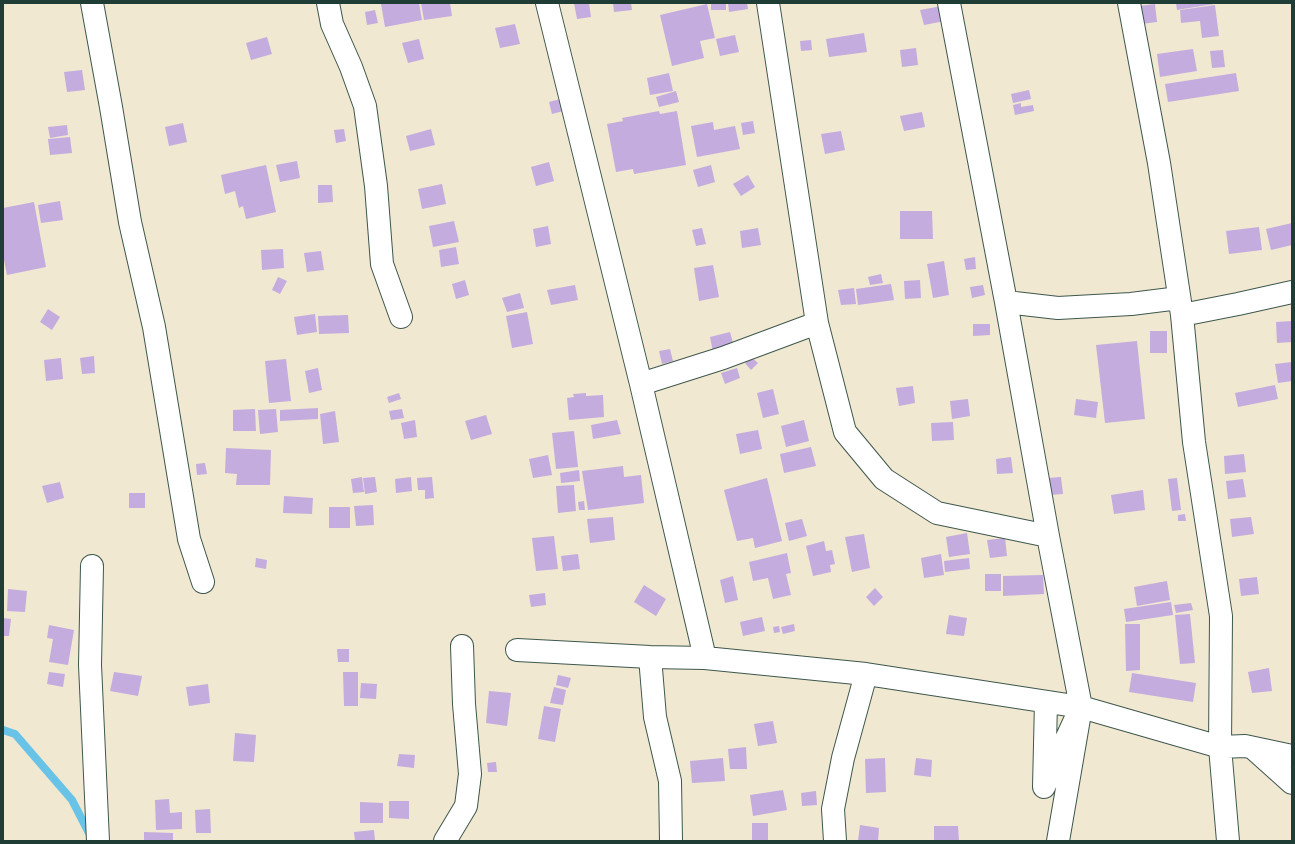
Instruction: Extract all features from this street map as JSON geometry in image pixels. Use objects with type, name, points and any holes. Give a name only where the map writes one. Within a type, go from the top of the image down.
[{"type":"street","points":[[92,3],[130,222],[154,327],[189,539],[203,582]]},
{"type":"street","points":[[328,3],[332,24],[351,67],[365,106],[376,186],[382,264],[401,317]]},
{"type":"street","points":[[547,3],[706,658]]},
{"type":"street","points":[[768,3],[817,323],[845,432],[884,479],[937,513],[1048,536]]},
{"type":"street","points":[[949,3],[1081,707],[1058,841]]},
{"type":"street","points":[[1129,3],[1159,163],[1180,307],[1194,442],[1221,616],[1220,747],[1228,841]]},
{"type":"street","points":[[1006,302],[1058,308],[1131,304],[1180,307],[1238,304],[1292,292]]},
{"type":"street","points":[[640,384],[723,358],[817,323]]},
{"type":"street","points":[[92,566],[90,665],[98,841]]},
{"type":"street","points":[[445,841],[466,806],[470,774],[464,704],[462,646]]},
{"type":"street","points":[[517,650],[650,657],[706,658],[866,674],[1081,707],[1220,747],[1245,746],[1292,756]]},
{"type":"street","points":[[650,657],[655,717],[670,781],[671,841]]},
{"type":"street","points":[[835,841],[833,809],[843,758],[866,674]]},
{"type":"street","points":[[1046,702],[1044,787],[1081,707]]},
{"type":"street","points":[[1253,748],[1292,783]]},
{"type":"building","points":[[419,3],[422,20],[385,27],[381,4]]},
{"type":"building","points":[[421,3],[450,3],[452,16],[424,20]]},
{"type":"building","points":[[574,3],[589,3],[591,17],[577,19]]},
{"type":"building","points":[[613,3],[631,3],[632,10],[614,12]]},
{"type":"building","points":[[711,3],[726,3],[726,10],[711,10]]},
{"type":"building","points":[[728,3],[747,3],[748,9],[729,12]]},
{"type":"building","points":[[1176,3],[1214,3],[1214,4],[1177,10]]},
{"type":"building","points":[[707,4],[715,38],[700,41],[704,58],[672,66],[660,15]]},
{"type":"building","points":[[1155,4],[1157,22],[1141,24],[1139,6]]},
{"type":"building","points":[[1215,5],[1219,36],[1202,38],[1200,21],[1181,23],[1180,10]]},
{"type":"building","points":[[942,6],[945,21],[924,25],[920,10]]},
{"type":"building","points":[[375,10],[378,23],[367,25],[365,12]]},
{"type":"building","points":[[515,24],[520,44],[500,48],[495,28]]},
{"type":"building","points":[[864,33],[867,52],[829,57],[826,39]]},
{"type":"building","points":[[735,35],[739,52],[720,56],[716,39]]},
{"type":"building","points":[[267,37],[272,54],[251,60],[246,43]]},
{"type":"building","points":[[419,39],[424,59],[408,63],[402,43]]},
{"type":"building","points":[[811,40],[812,50],[801,51],[800,41]]},
{"type":"building","points":[[916,48],[918,65],[902,67],[900,50]]},
{"type":"building","points":[[1193,49],[1197,71],[1160,77],[1157,54]]},
{"type":"building","points":[[1223,50],[1225,67],[1212,68],[1210,51]]},
{"type":"building","points":[[82,70],[85,90],[67,92],[64,72]]},
{"type":"building","points":[[669,73],[673,91],[650,95],[647,78]]},
{"type":"building","points":[[1236,73],[1239,91],[1168,102],[1165,84]]},
{"type":"building","points":[[1029,90],[1031,99],[1013,103],[1011,94]]},
{"type":"building","points":[[676,91],[679,102],[659,107],[656,97]]},
{"type":"building","points":[[560,99],[563,111],[552,114],[549,102]]},
{"type":"building","points":[[1021,103],[1021,107],[1033,105],[1034,111],[1015,115],[1013,105]]},
{"type":"building","points":[[659,111],[660,114],[677,111],[686,165],[634,174],[633,169],[616,172],[607,124],[623,121],[622,118]]},
{"type":"building","points":[[922,112],[925,127],[904,131],[900,116]]},
{"type":"building","points":[[753,121],[755,133],[743,135],[741,123]]},
{"type":"building","points":[[713,122],[714,130],[735,126],[740,149],[697,157],[691,126]]},
{"type":"building","points":[[183,123],[187,142],[169,146],[165,127]]},
{"type":"building","points":[[67,125],[68,135],[50,138],[48,127]]},
{"type":"building","points":[[344,129],[346,141],[336,143],[334,130]]},
{"type":"building","points":[[431,129],[435,145],[410,151],[406,136]]},
{"type":"building","points":[[841,131],[845,150],[825,154],[821,134]]},
{"type":"building","points":[[70,137],[72,153],[50,155],[48,139]]},
{"type":"building","points":[[297,161],[300,178],[280,182],[276,165]]},
{"type":"building","points":[[549,162],[554,181],[536,186],[531,167]]},
{"type":"building","points":[[266,165],[276,212],[246,219],[243,206],[239,208],[235,191],[225,194],[221,175]]},
{"type":"building","points":[[711,165],[715,182],[698,187],[693,170]]},
{"type":"building","points":[[748,175],[755,187],[741,196],[733,184]]},
{"type":"building","points":[[442,184],[446,204],[422,209],[418,189]]},
{"type":"building","points":[[318,185],[332,185],[333,202],[318,203]]},
{"type":"building","points":[[60,201],[63,220],[41,223],[38,205]]},
{"type":"building","points":[[34,202],[46,267],[7,275],[3,255],[3,208]]},
{"type":"building","points":[[900,211],[932,211],[933,239],[900,239]]},
{"type":"building","points":[[454,221],[459,242],[433,247],[429,226]]},
{"type":"building","points":[[1292,223],[1292,245],[1271,250],[1266,229]]},
{"type":"building","points":[[548,226],[551,244],[536,247],[533,229]]},
{"type":"building","points":[[1259,227],[1262,250],[1229,254],[1226,231]]},
{"type":"building","points":[[702,228],[706,244],[696,246],[692,230]]},
{"type":"building","points":[[758,228],[761,245],[742,248],[740,231]]},
{"type":"building","points":[[456,247],[459,264],[441,267],[439,250]]},
{"type":"building","points":[[283,249],[284,268],[262,270],[261,250]]},
{"type":"building","points":[[321,251],[324,270],[307,272],[304,253]]},
{"type":"building","points":[[975,257],[976,269],[966,270],[964,259]]},
{"type":"building","points":[[944,261],[949,295],[933,298],[927,264]]},
{"type":"building","points":[[713,265],[719,297],[699,301],[694,268]]},
{"type":"building","points":[[881,274],[883,283],[870,285],[868,277]]},
{"type":"building","points":[[278,277],[287,281],[280,294],[272,290]]},
{"type":"building","points":[[465,280],[469,295],[456,299],[452,284]]},
{"type":"building","points":[[920,280],[921,298],[905,299],[904,281]]},
{"type":"building","points":[[891,284],[894,300],[858,305],[856,289]]},
{"type":"building","points":[[575,285],[578,300],[551,305],[547,290]]},
{"type":"building","points":[[983,285],[985,295],[972,298],[970,287]]},
{"type":"building","points":[[854,288],[856,304],[841,305],[838,290]]},
{"type":"building","points":[[520,293],[524,308],[507,312],[502,298]]},
{"type":"building","points":[[48,309],[60,317],[52,330],[40,322]]},
{"type":"building","points":[[527,312],[533,344],[512,348],[506,316]]},
{"type":"building","points":[[315,314],[317,332],[297,335],[294,317]]},
{"type":"building","points":[[348,315],[349,333],[319,334],[318,316]]},
{"type":"building","points":[[1292,321],[1292,342],[1277,343],[1276,322]]},
{"type":"building","points":[[973,324],[990,324],[990,335],[973,336]]},
{"type":"building","points":[[1150,331],[1167,331],[1167,353],[1150,353]]},
{"type":"building","points":[[730,332],[734,347],[713,352],[710,337]]},
{"type":"building","points":[[1137,341],[1145,419],[1105,423],[1096,345]]},
{"type":"building","points":[[670,349],[673,361],[662,364],[659,351]]},
{"type":"building","points":[[94,356],[95,373],[82,374],[80,358]]},
{"type":"building","points":[[751,357],[758,363],[751,370],[745,363]]},
{"type":"building","points":[[61,358],[63,379],[46,381],[44,360]]},
{"type":"building","points":[[286,359],[291,401],[269,403],[265,361]]},
{"type":"building","points":[[1292,362],[1292,381],[1278,383],[1275,364]]},
{"type":"building","points":[[318,368],[322,390],[309,393],[305,371]]},
{"type":"building","points":[[737,368],[740,378],[725,384],[721,373]]},
{"type":"building","points":[[1275,385],[1278,399],[1238,407],[1235,393]]},
{"type":"building","points":[[913,386],[915,403],[899,406],[896,388]]},
{"type":"building","points":[[773,389],[779,414],[763,418],[757,393]]},
{"type":"building","points":[[399,393],[401,399],[389,403],[387,397]]},
{"type":"building","points":[[586,393],[586,396],[603,395],[604,417],[569,420],[567,398],[574,397],[573,394]]},
{"type":"building","points":[[968,399],[970,416],[952,419],[950,401]]},
{"type":"building","points":[[1076,399],[1098,402],[1096,418],[1074,415]]},
{"type":"building","points":[[318,408],[318,419],[280,421],[280,410]]},
{"type":"building","points":[[255,409],[256,431],[233,431],[233,410]]},
{"type":"building","points":[[276,409],[278,432],[260,434],[258,410]]},
{"type":"building","points":[[402,409],[404,418],[391,420],[389,411]]},
{"type":"building","points":[[335,411],[339,442],[323,444],[320,414]]},
{"type":"building","points":[[486,415],[492,434],[471,440],[465,421]]},
{"type":"building","points":[[415,420],[417,437],[404,439],[401,423]]},
{"type":"building","points":[[617,420],[621,434],[593,439],[591,425]]},
{"type":"building","points":[[804,420],[809,441],[786,447],[781,426]]},
{"type":"building","points":[[953,422],[954,440],[932,441],[931,423]]},
{"type":"building","points":[[758,430],[762,449],[740,454],[736,434]]},
{"type":"building","points":[[574,431],[578,467],[556,469],[552,433]]},
{"type":"building","points":[[811,447],[816,466],[784,473],[780,454]]},
{"type":"building","points":[[226,448],[271,450],[270,485],[236,485],[237,474],[225,473]]},
{"type":"building","points":[[1244,454],[1246,472],[1225,474],[1224,456]]},
{"type":"building","points":[[548,455],[552,475],[533,478],[529,459]]},
{"type":"building","points":[[1011,457],[1013,473],[997,474],[996,459]]},
{"type":"building","points":[[205,463],[207,474],[197,475],[196,464]]},
{"type":"building","points":[[623,466],[624,477],[641,475],[644,503],[588,510],[582,471]]},
{"type":"building","points":[[579,470],[580,481],[561,483],[560,473]]},
{"type":"building","points":[[362,477],[364,492],[353,493],[351,479]]},
{"type":"building","points":[[375,477],[377,492],[365,494],[363,478]]},
{"type":"building","points":[[411,477],[412,491],[396,493],[395,479]]},
{"type":"building","points":[[432,477],[434,498],[425,499],[425,490],[418,490],[417,478]]},
{"type":"building","points":[[1061,477],[1063,494],[1049,495],[1048,478]]},
{"type":"building","points":[[767,478],[782,541],[755,548],[753,538],[737,541],[724,490]]},
{"type":"building","points":[[1177,478],[1181,510],[1172,511],[1168,479]]},
{"type":"building","points":[[1243,479],[1246,497],[1228,499],[1226,481]]},
{"type":"building","points":[[60,482],[64,498],[47,503],[42,486]]},
{"type":"building","points":[[574,485],[576,511],[558,513],[556,486]]},
{"type":"building","points":[[1143,490],[1145,510],[1114,514],[1111,495]]},
{"type":"building","points":[[129,493],[145,493],[145,508],[129,508]]},
{"type":"building","points":[[284,496],[313,498],[312,514],[283,513]]},
{"type":"building","points":[[584,501],[585,510],[579,510],[578,502]]},
{"type":"building","points":[[373,505],[374,525],[356,526],[354,506]]},
{"type":"building","points":[[329,507],[350,507],[350,528],[329,528]]},
{"type":"building","points":[[1185,514],[1186,521],[1178,521],[1178,515]]},
{"type":"building","points":[[613,517],[615,540],[590,543],[587,519]]},
{"type":"building","points":[[1251,517],[1254,534],[1232,537],[1230,519]]},
{"type":"building","points":[[802,519],[807,536],[789,541],[785,523]]},
{"type":"building","points":[[967,533],[970,554],[949,557],[946,537]]},
{"type":"building","points":[[864,534],[870,568],[852,572],[845,537]]},
{"type":"building","points":[[554,536],[558,569],[536,571],[532,538]]},
{"type":"building","points":[[1005,538],[1007,556],[990,558],[987,540]]},
{"type":"building","points":[[824,541],[826,551],[832,550],[835,564],[830,565],[831,572],[813,576],[806,546]]},
{"type":"building","points":[[787,553],[791,573],[786,574],[791,595],[773,599],[768,578],[753,581],[749,562]]},
{"type":"building","points":[[578,554],[580,569],[563,571],[561,556]]},
{"type":"building","points":[[941,554],[944,575],[924,578],[921,558]]},
{"type":"building","points":[[256,558],[267,560],[266,569],[255,567]]},
{"type":"building","points":[[969,558],[970,569],[945,572],[944,561]]},
{"type":"building","points":[[985,574],[1001,574],[1001,591],[985,591]]},
{"type":"building","points":[[1043,575],[1044,594],[1003,596],[1003,576]]},
{"type":"building","points":[[733,576],[738,600],[725,603],[720,580]]},
{"type":"building","points":[[1257,577],[1259,594],[1241,596],[1239,579]]},
{"type":"building","points":[[1167,581],[1170,600],[1137,606],[1134,587]]},
{"type":"building","points":[[644,585],[666,599],[656,616],[634,602]]},
{"type":"building","points":[[875,588],[883,597],[874,606],[866,597]]},
{"type":"building","points":[[8,589],[27,591],[25,612],[7,611]]},
{"type":"building","points":[[545,593],[546,605],[531,607],[529,595]]},
{"type":"building","points":[[1171,602],[1173,615],[1126,622],[1124,609]]},
{"type":"building","points":[[1191,603],[1193,610],[1176,613],[1174,605]]},
{"type":"building","points":[[1190,614],[1195,663],[1180,664],[1175,615]]},
{"type":"building","points":[[949,615],[967,618],[964,636],[946,634]]},
{"type":"building","points":[[762,617],[765,631],[743,636],[740,622]]},
{"type":"building","points":[[3,618],[11,619],[9,636],[3,636]]},
{"type":"building","points":[[794,624],[795,631],[783,634],[781,627]]},
{"type":"building","points":[[1125,624],[1140,624],[1140,670],[1126,671]]},
{"type":"building","points":[[49,625],[74,630],[68,665],[49,662],[53,639],[47,638]]},
{"type":"building","points":[[779,626],[780,632],[774,633],[773,627]]},
{"type":"building","points":[[337,649],[349,649],[349,662],[338,662]]},
{"type":"building","points":[[1269,668],[1272,691],[1252,693],[1248,672]]},
{"type":"building","points":[[49,672],[65,674],[63,687],[47,684]]},
{"type":"building","points":[[114,672],[142,676],[138,696],[110,691]]},
{"type":"building","points":[[343,672],[358,672],[358,706],[344,706]]},
{"type":"building","points":[[1132,673],[1196,683],[1193,702],[1129,692]]},
{"type":"building","points":[[558,675],[571,678],[568,688],[556,685]]},
{"type":"building","points":[[361,683],[377,684],[376,699],[360,698]]},
{"type":"building","points":[[208,684],[210,703],[189,706],[186,687]]},
{"type":"building","points":[[554,687],[566,690],[563,705],[550,703]]},
{"type":"building","points":[[489,691],[511,693],[507,726],[486,723]]},
{"type":"building","points":[[544,706],[561,709],[555,742],[538,739]]},
{"type":"building","points":[[773,721],[777,743],[758,746],[754,724]]},
{"type":"building","points":[[235,733],[256,735],[254,762],[233,761]]},
{"type":"building","points":[[746,747],[747,769],[730,769],[728,749]]},
{"type":"building","points":[[399,754],[415,755],[414,768],[397,766]]},
{"type":"building","points":[[723,758],[725,781],[692,783],[690,761]]},
{"type":"building","points":[[885,758],[886,792],[866,793],[865,759]]},
{"type":"building","points":[[916,758],[932,760],[931,777],[914,775]]},
{"type":"building","points":[[496,762],[497,772],[488,772],[487,763]]},
{"type":"building","points":[[783,790],[787,810],[753,816],[750,795]]},
{"type":"building","points":[[816,791],[817,805],[802,806],[801,793]]},
{"type":"building","points":[[169,799],[170,813],[182,812],[182,829],[156,830],[155,800]]},
{"type":"building","points":[[389,801],[409,801],[409,819],[389,818]]},
{"type":"building","points":[[360,802],[383,803],[383,823],[360,823]]},
{"type":"building","points":[[210,809],[211,833],[196,833],[195,810]]},
{"type":"building","points":[[752,823],[768,823],[768,841],[752,841]]},
{"type":"building","points":[[860,825],[879,828],[878,841],[858,841]]},
{"type":"building","points":[[934,826],[958,826],[959,841],[934,841]]},
{"type":"building","points":[[374,830],[375,841],[355,841],[354,832]]},
{"type":"building","points":[[144,832],[173,833],[173,841],[144,841]]},
{"type":"waterway","points":[[3,730],[15,734],[72,800],[91,837]]}]
